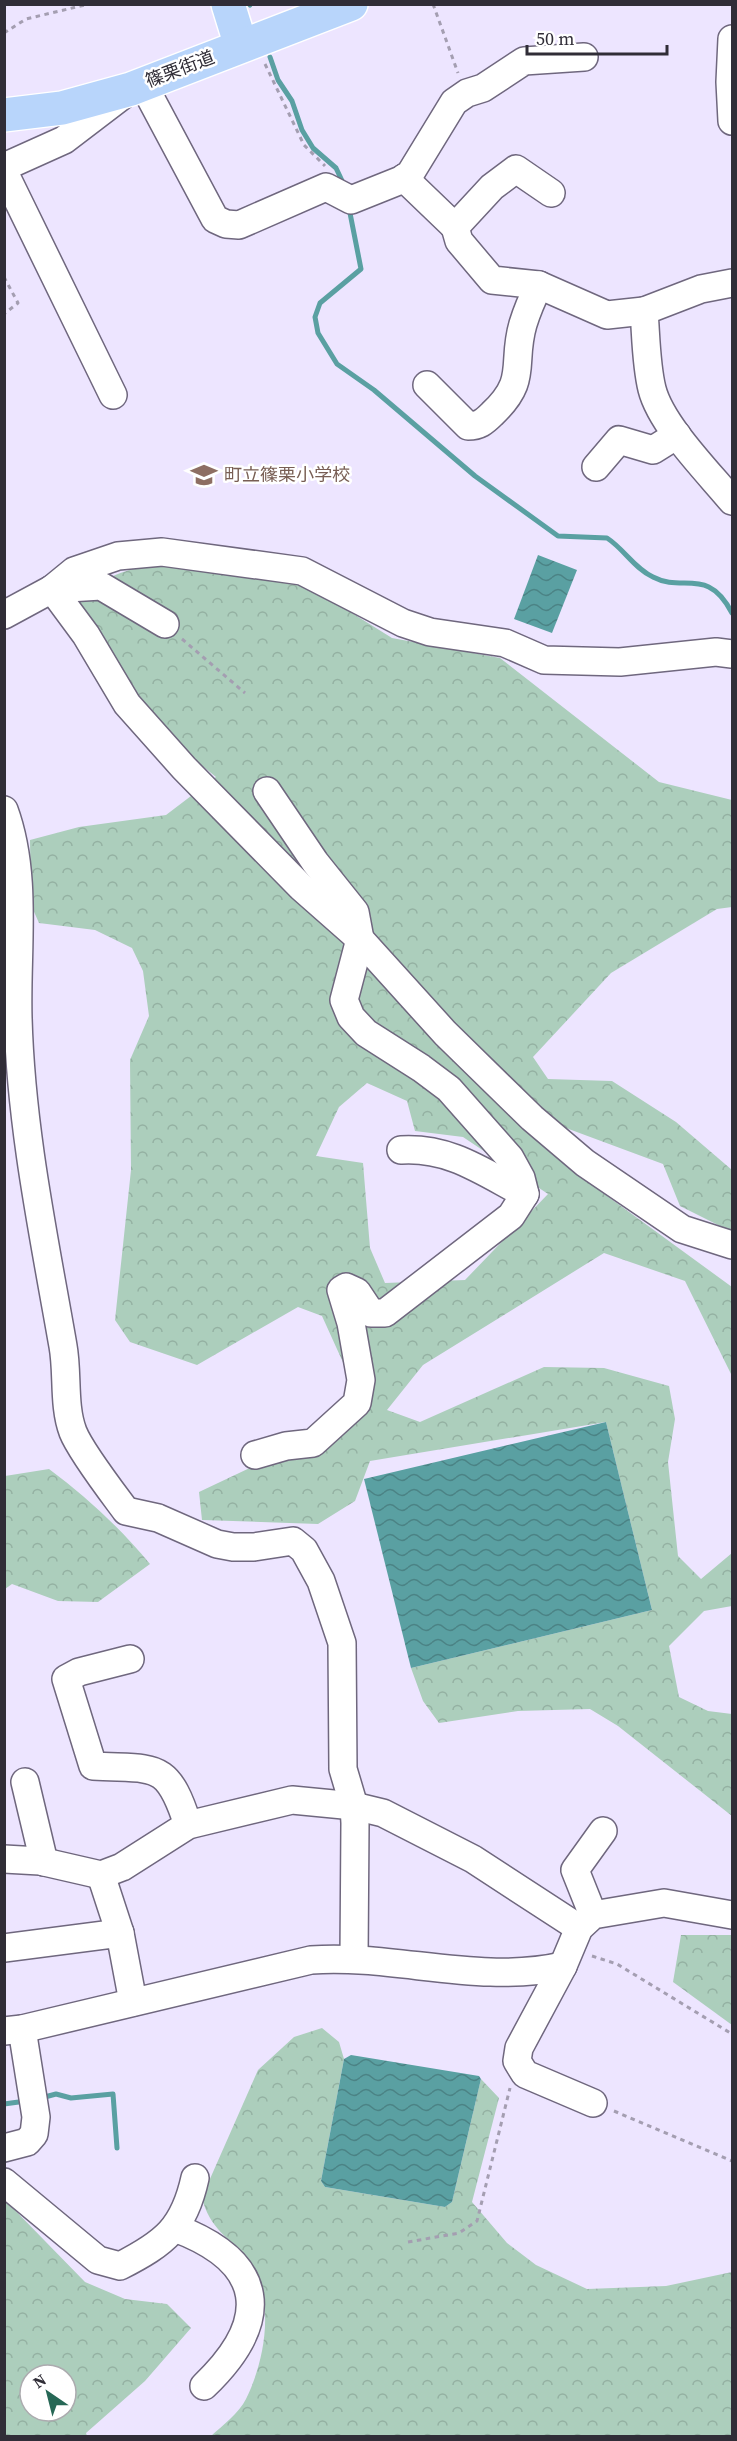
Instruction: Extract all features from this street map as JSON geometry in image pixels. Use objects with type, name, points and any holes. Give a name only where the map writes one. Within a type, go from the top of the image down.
[{"type":"main road","points":[[228,4],[249,43]]},
{"type":"main road","name":"篠栗街道","points":[[4,115],[62,108],[137,86],[351,4]]},
{"type":"street","points":[[732,39],[730,82],[732,121]]},
{"type":"street","points":[[4,167],[64,140],[137,86],[215,219],[226,224],[239,225],[326,187],[351,200],[404,178],[410,174],[454,102],[467,93],[483,88],[524,61],[584,57]]},
{"type":"street","points":[[454,227],[492,187],[516,168],[550,193]]},
{"type":"street","points":[[4,172],[113,395]]},
{"type":"street","points":[[404,178],[454,227],[459,241],[492,280],[540,285],[607,315],[644,311],[701,289],[732,283]]},
{"type":"street","points":[[427,385],[468,426],[477,426],[490,417],[510,396],[515,386],[523,326],[540,285]]},
{"type":"street","points":[[644,311],[652,390],[677,435],[732,501]]},
{"type":"street","points":[[596,467],[619,440],[653,450],[677,435]]},
{"type":"street","points":[[4,615],[52,589],[74,571],[107,560],[162,552],[302,572],[329,583],[403,623],[430,632],[506,644],[544,660],[620,662],[716,652],[732,654]]},
{"type":"street","points":[[52,589],[100,586],[165,624]]},
{"type":"street","points":[[52,589],[86,635],[127,704],[184,768],[301,887],[360,939],[446,1033],[532,1118],[585,1162],[681,1229],[732,1245]]},
{"type":"street","points":[[255,1455],[286,1446],[313,1443],[357,1403],[361,1380],[351,1323],[341,1290],[346,1287],[357,1292],[371,1312],[385,1313],[511,1216],[525,1194],[521,1178],[510,1158],[449,1089],[421,1068],[366,1034],[351,1017],[344,1000],[360,939],[355,912],[315,862],[267,791]]},
{"type":"street","points":[[4,810],[14,846],[18,894],[18,1015],[21,1091],[26,1136],[65,1358],[73,1432],[126,1511],[158,1518],[217,1544],[254,1547],[293,1540],[304,1550],[321,1581],[342,1643],[343,1769],[354,1806],[354,1958]]},
{"type":"street","points":[[401,1150],[433,1149],[461,1160],[525,1194]]},
{"type":"street","points":[[130,1659],[79,1672],[66,1679],[93,1766],[148,1769],[166,1777],[172,1784],[188,1825]]},
{"type":"street","points":[[25,1782],[44,1862]]},
{"type":"street","points":[[4,1859],[44,1862],[101,1875],[122,1867],[188,1825],[292,1800],[354,1806],[382,1813],[473,1859],[576,1940]]},
{"type":"street","points":[[593,2103],[525,2074],[518,2061],[519,2048],[576,1940],[575,1870],[603,1832]]},
{"type":"street","points":[[101,1875],[120,1933],[133,2002]]},
{"type":"street","points":[[4,2148],[27,2142],[34,2134],[36,2117],[13,2030],[311,1960],[354,1958],[503,1975],[534,1973],[576,1940],[664,1903],[732,1915]]},
{"type":"street","points":[[4,1948],[120,1933]]},
{"type":"street","points":[[4,2182],[98,2260],[120,2266],[143,2254],[175,2228],[188,2208],[195,2178]]},
{"type":"street","points":[[175,2228],[214,2246],[233,2262],[246,2280],[251,2296],[250,2317],[241,2342],[224,2367],[204,2386]]},
{"type":"path","points":[[4,33],[26,19],[89,4]]},
{"type":"path","points":[[433,4],[467,93]]},
{"type":"path","points":[[249,43],[287,108],[304,145],[338,182],[338,193]]},
{"type":"path","points":[[4,277],[18,303],[4,314]]},
{"type":"path","points":[[165,624],[245,693]]},
{"type":"path","points":[[576,1940],[732,2034]]},
{"type":"path","points":[[408,2242],[459,2233],[477,2221],[518,2061]]},
{"type":"path","points":[[593,2103],[732,2161]]},
{"type":"green space","points":[[151,564],[177,564],[307,585],[392,638],[500,658],[659,782],[732,800],[732,907],[717,909],[611,973],[533,1057],[548,1079],[612,1081],[676,1122],[732,1170],[732,1232],[680,1206],[663,1164],[566,1128],[566,1166],[732,1287],[732,1376],[685,1281],[604,1253],[423,1365],[387,1410],[420,1422],[544,1367],[604,1368],[669,1386],[675,1419],[668,1462],[678,1556],[701,1579],[732,1553],[732,1606],[704,1611],[669,1646],[679,1697],[708,1711],[732,1714],[732,1816],[618,1726],[590,1709],[518,1711],[439,1723],[423,1701],[411,1668],[652,1610],[606,1422],[370,1461],[355,1501],[318,1524],[202,1520],[199,1492],[330,1430],[349,1389],[346,1369],[322,1316],[298,1307],[197,1365],[130,1342],[115,1320],[131,1170],[130,1060],[149,1016],[143,971],[132,948],[95,930],[39,923],[31,905],[30,840],[79,827],[166,815],[216,777],[184,751],[121,682],[75,611],[77,597],[95,585],[112,576]],"holes":[[[367,1083],[407,1101],[415,1131],[463,1137],[548,1194],[465,1280],[385,1283],[370,1248],[363,1163],[316,1156],[339,1107]]]},
{"type":"green space","points":[[49,1469],[102,1514],[150,1564],[98,1602],[58,1601],[12,1584],[5,1589],[5,1476]]},
{"type":"green space","points":[[681,1935],[732,1935],[732,2025],[673,1982]]},
{"type":"green space","points":[[322,2028],[339,2042],[344,2059],[321,2181],[325,2187],[445,2207],[452,2202],[481,2079],[499,2098],[472,2202],[507,2243],[536,2265],[587,2289],[666,2286],[732,2272],[732,2436],[211,2436],[235,2414],[253,2384],[265,2331],[265,2312],[263,2295],[249,2263],[215,2226],[202,2197],[258,2070],[294,2037]]},
{"type":"green space","points":[[5,2200],[85,2282],[125,2299],[167,2304],[191,2328],[145,2381],[86,2433],[87,2436],[5,2436]]},
{"type":"water","points":[[538,555],[577,570],[552,633],[514,619]]},
{"type":"water","points":[[606,1422],[652,1610],[411,1668],[364,1479]]},
{"type":"water","points":[[351,2055],[479,2076],[481,2079],[452,2202],[445,2207],[325,2187],[321,2181],[344,2059]]},
{"type":"waterway","points":[[270,57],[278,80],[292,101],[302,130],[313,148],[336,168],[345,187]]},
{"type":"waterway","points":[[349,208],[361,269],[320,303],[315,317],[318,333],[337,364],[374,390],[475,476],[558,536],[607,538],[640,569],[653,577],[675,583],[695,583],[714,590],[732,613]]},
{"type":"waterway","points":[[41,2098],[56,2094],[71,2098],[113,2094],[117,2148]]},
{"type":"waterway","points":[[4,2104],[26,2101]]},
{"type":"place","name":"町立篠栗小学校","points":[[204,475]]}]
